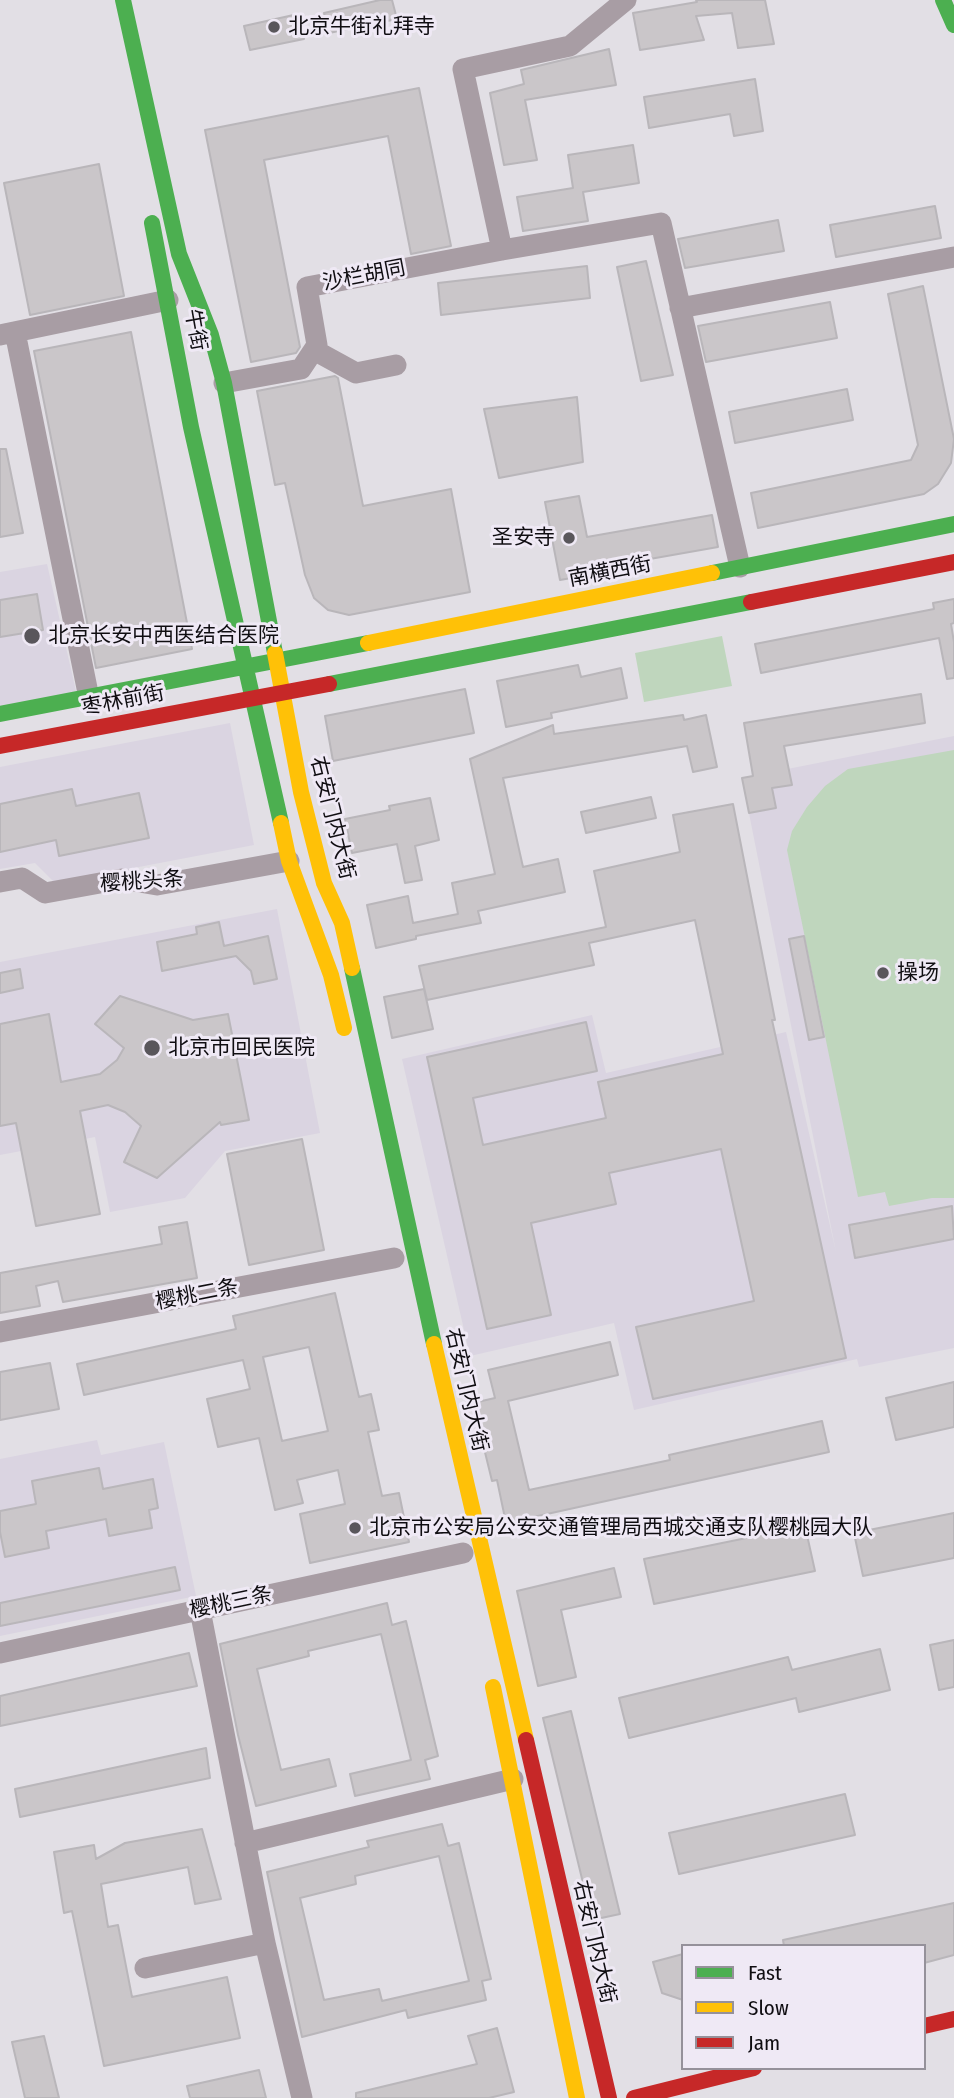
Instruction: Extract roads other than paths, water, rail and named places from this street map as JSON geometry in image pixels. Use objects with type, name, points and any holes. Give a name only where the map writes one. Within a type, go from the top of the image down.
[{"type":"main road","name":"牛街","points":[[124,0],[179,254],[207,323],[223,383],[275,662]]},
{"type":"main road","points":[[943,0],[954,25]]},
{"type":"main road","name":"牛街","points":[[147,202],[191,427],[254,698]]},
{"type":"main road","name":"南横西街","points":[[247,668],[954,524]]},
{"type":"main road","points":[[281,692],[954,562]]},
{"type":"main road","name":"右安门内大街","points":[[275,662],[301,792],[324,883],[342,923],[399,1257],[467,1552],[609,2098]]},
{"type":"main road","name":"枣林前街","points":[[0,715],[247,668]]},
{"type":"main road","name":"枣林前街","points":[[0,746],[281,692]]},
{"type":"main road","points":[[254,698],[289,861],[331,975],[347,1039]]},
{"type":"main road","points":[[489,1673],[532,1867],[544,1945],[577,2098]]},
{"type":"main road","points":[[926,2026],[954,2019]]},
{"type":"main road","points":[[634,2098],[746,2070]]},
{"type":"street","points":[[626,0],[570,46],[463,69],[502,250],[661,223],[740,567]]},
{"type":"street","name":"沙栏胡同","points":[[314,350],[317,345],[307,287],[502,250]]},
{"type":"street","points":[[680,308],[954,257]]},
{"type":"street","points":[[89,698],[7,334],[168,300]]},
{"type":"street","points":[[223,383],[301,369],[314,350],[356,373],[396,365]]},
{"type":"street","name":"樱桃头条","points":[[0,882],[23,878],[45,893],[122,879],[158,885],[289,861]]},
{"type":"street","name":"樱桃二条","points":[[0,1332],[399,1257]]},
{"type":"street","name":"樱桃三条","points":[[0,1653],[467,1552]]},
{"type":"street","points":[[200,1610],[265,1943],[302,2098]]},
{"type":"street","points":[[245,1843],[513,1779]]},
{"type":"street","points":[[145,1968],[265,1943]]},
{"type":"place","name":"北京牛街礼拜寺","points":[[274,27]]},
{"type":"place","name":"圣安寺","points":[[569,538]]},
{"type":"place","name":"北京长安中西医结合医院","points":[[32,636]]},
{"type":"place","name":"操场","points":[[883,973]]},
{"type":"place","name":"北京市回民医院","points":[[152,1048]]},
{"type":"place","name":"北京市公安局公安交通管理局西城交通支队樱桃园大队","points":[[355,1528]]}]
